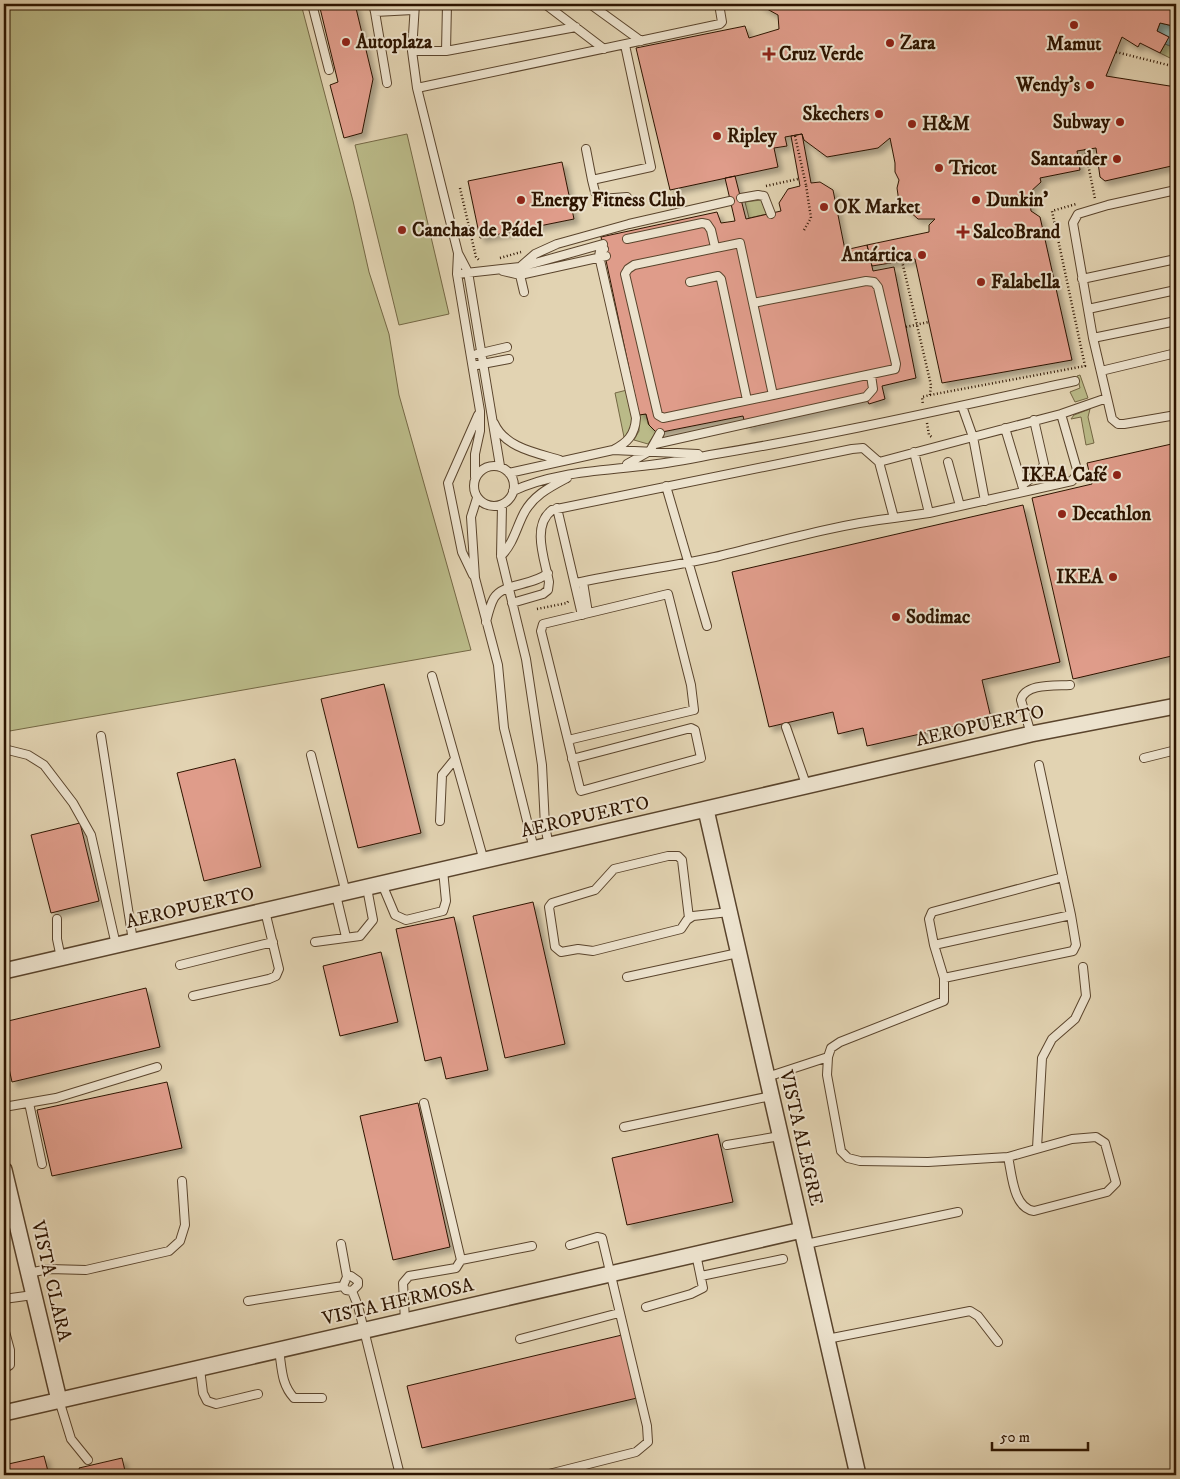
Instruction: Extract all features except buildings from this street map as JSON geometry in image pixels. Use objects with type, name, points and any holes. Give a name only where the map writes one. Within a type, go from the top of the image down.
[{"type":"street","name":"AEROPUERTO","points":[[4,971],[1031,734],[1176,706]]},
{"type":"street","name":"VISTA ALEGRE","points":[[706,810],[858,1475]]},
{"type":"street","name":"VISTA CLARA","points":[[4,1170],[58,1400]]},
{"type":"street","name":"VISTA HERMOSA","points":[[4,1413],[696,1254],[804,1237]]},
{"type":"lane","points":[[312,4],[329,70]]},
{"type":"lane","points":[[373,4],[387,83]]},
{"type":"lane","points":[[446,51],[447,4]]},
{"type":"lane","points":[[546,4],[604,49]]},
{"type":"lane","points":[[590,4],[642,41]]},
{"type":"lane","points":[[417,88],[720,24],[722,22],[719,4]]},
{"type":"lane","points":[[375,12],[414,7],[412,51],[417,88],[458,253],[468,272],[500,466]]},
{"type":"lane","points":[[412,51],[446,51],[576,27]]},
{"type":"lane","points":[[592,180],[651,167],[625,45]]},
{"type":"lane","points":[[586,149],[595,192],[601,199],[626,197]]},
{"type":"lane","points":[[1176,190],[1108,205],[1078,214],[1073,223],[1093,338],[1112,419],[1118,424],[1176,415]]},
{"type":"lane","points":[[741,198],[758,194],[764,196],[771,214]]},
{"type":"lane","points":[[520,271],[535,254],[552,246],[629,224],[730,201]]},
{"type":"lane","points":[[628,239],[702,223],[707,224],[711,230],[715,247]]},
{"type":"lane","points":[[754,303],[866,281],[874,282],[878,287],[896,364],[892,370],[774,395],[747,400],[663,418],[658,415],[625,278],[628,268],[634,265],[740,242],[774,395]]},
{"type":"lane","points":[[457,274],[520,271],[604,250]]},
{"type":"lane","points":[[520,271],[604,250]]},
{"type":"lane","points":[[604,250],[600,251],[599,256],[636,418],[635,430],[630,438],[613,450]]},
{"type":"lane","points":[[458,253],[457,274],[480,410],[480,431],[475,454],[474,490],[477,498],[486,505],[502,505],[511,497],[514,481],[509,472],[500,466],[483,468],[475,476]]},
{"type":"lane","points":[[1082,279],[1176,259]]},
{"type":"lane","points":[[520,271],[524,292]]},
{"type":"lane","points":[[690,282],[718,276],[721,279],[747,400]]},
{"type":"lane","points":[[1088,309],[1176,290]]},
{"type":"lane","points":[[1093,338],[1176,321]]},
{"type":"lane","points":[[471,355],[507,347]]},
{"type":"lane","points":[[1101,371],[1176,353]]},
{"type":"lane","points":[[473,366],[509,359]]},
{"type":"lane","points":[[655,444],[866,397],[873,389],[870,375]]},
{"type":"lane","points":[[513,491],[535,482],[618,467],[649,466],[713,455],[925,414],[1075,381]]},
{"type":"lane","points":[[879,462],[1061,414],[1106,398]]},
{"type":"lane","points":[[962,406],[973,437],[985,501]]},
{"type":"lane","points":[[475,578],[462,552],[448,483],[480,410]]},
{"type":"lane","points":[[490,413],[500,434],[513,444],[562,460]]},
{"type":"lane","points":[[578,585],[634,570],[690,563],[846,526],[929,513],[985,501],[1023,489],[1072,481],[1078,474],[1061,414]]},
{"type":"lane","points":[[1023,489],[1040,472],[1044,464],[1034,420]]},
{"type":"lane","points":[[1005,428],[1023,489]]},
{"type":"lane","points":[[618,467],[638,460],[650,451],[660,433]]},
{"type":"lane","points":[[512,603],[546,593],[549,587],[540,527],[544,517],[557,508],[863,448],[879,462],[894,518]]},
{"type":"lane","points":[[509,472],[613,450],[713,455]]},
{"type":"lane","points":[[914,452],[929,513]]},
{"type":"lane","points":[[948,462],[960,506]]},
{"type":"lane","points":[[501,556],[510,545],[531,502],[545,490],[574,475]]},
{"type":"lane","points":[[666,486],[708,626]]},
{"type":"lane","points":[[477,498],[471,517],[475,578],[500,677],[504,728],[542,848]]},
{"type":"lane","points":[[502,505],[501,556],[528,667],[542,765],[545,826],[542,848]]},
{"type":"lane","points":[[557,508],[585,614]]},
{"type":"lane","points":[[486,622],[493,599],[498,593],[508,588],[538,581],[548,573]]},
{"type":"lane","points":[[568,740],[694,710],[668,594],[543,624],[541,627],[572,759],[580,789],[584,792],[699,760],[701,755],[695,730],[691,728],[572,759]]},
{"type":"lane","points":[[432,676],[484,861]]},
{"type":"lane","points":[[1031,734],[1021,700],[1022,695],[1027,690],[1036,688],[1070,685]]},
{"type":"lane","points":[[786,727],[807,787]]},
{"type":"lane","points":[[101,736],[133,942]]},
{"type":"lane","points":[[4,749],[28,755],[44,765],[74,803],[91,835],[116,945]]},
{"type":"lane","points":[[1144,758],[1176,750]]},
{"type":"lane","points":[[311,755],[341,894],[346,938]]},
{"type":"lane","points":[[440,821],[442,775],[455,759]]},
{"type":"lane","points":[[944,978],[1073,951],[1076,946],[1039,765]]},
{"type":"lane","points":[[689,918],[682,860],[678,856],[668,856],[614,869],[595,890],[548,907],[555,947],[560,952],[578,949],[593,951],[682,929],[689,918],[729,912]]},
{"type":"lane","points":[[374,886],[395,915],[406,920],[443,911],[446,901],[443,870]]},
{"type":"lane","points":[[1008,1157],[1020,1204],[1026,1210],[1034,1211],[1107,1192],[1116,1183],[1105,1143],[1096,1137],[1072,1139],[1008,1157],[928,1162],[860,1161],[848,1158],[841,1151],[826,1075],[828,1057],[831,1048],[840,1042],[944,1002],[944,978],[934,946],[929,919],[932,912],[1063,877]]},
{"type":"lane","points":[[316,942],[360,936],[373,920],[374,886]]},
{"type":"lane","points":[[193,996],[270,979],[276,976],[279,969],[265,911]]},
{"type":"lane","points":[[934,946],[1071,915]]},
{"type":"lane","points":[[57,919],[57,938],[61,958]]},
{"type":"lane","points":[[180,965],[273,942]]},
{"type":"lane","points":[[627,977],[738,953]]},
{"type":"lane","points":[[1037,1148],[1042,1058],[1052,1039],[1075,1020],[1079,1012],[1086,996],[1084,967]]},
{"type":"lane","points":[[767,1077],[828,1057]]},
{"type":"lane","points":[[4,1107],[56,1098],[158,1067]]},
{"type":"lane","points":[[624,1127],[771,1096]]},
{"type":"lane","points":[[29,1103],[42,1164]]},
{"type":"lane","points":[[406,1321],[403,1282],[409,1276],[456,1268],[461,1260],[424,1103]]},
{"type":"lane","points":[[726,1145],[780,1136]]},
{"type":"lane","points":[[28,1273],[50,1269],[86,1270],[169,1251],[180,1241],[185,1225],[182,1181]]},
{"type":"lane","points":[[804,1237],[958,1212]]},
{"type":"lane","points":[[545,1475],[636,1452],[648,1442],[647,1426],[602,1238],[597,1237],[570,1245]]},
{"type":"lane","points":[[341,1244],[347,1277],[343,1286]]},
{"type":"lane","points":[[461,1260],[532,1246]]},
{"type":"lane","points":[[646,1307],[703,1288],[696,1254]]},
{"type":"lane","points":[[701,1276],[782,1259]]},
{"type":"lane","points":[[347,1277],[351,1276],[358,1281],[358,1285],[352,1291]]},
{"type":"lane","points":[[343,1286],[346,1290],[352,1291]]},
{"type":"lane","points":[[248,1301],[343,1286]]},
{"type":"lane","points":[[352,1291],[358,1306],[400,1475]]},
{"type":"lane","points":[[4,1299],[33,1295]]},
{"type":"lane","points":[[520,1338],[619,1312]]},
{"type":"lane","points":[[827,1339],[970,1312],[978,1316],[998,1342]]},
{"type":"lane","points":[[4,1328],[10,1350],[10,1365],[4,1369]]},
{"type":"lane","points":[[279,1350],[285,1387],[294,1398],[322,1398]]},
{"type":"lane","points":[[200,1369],[203,1393],[207,1401],[216,1404],[258,1394]]},
{"type":"lane","points":[[58,1400],[71,1439],[88,1460]]},
{"type":"path","points":[[1116,52],[1176,67]]},
{"type":"path","points":[[795,136],[811,218],[804,230]]},
{"type":"path","points":[[1085,150],[1095,200]]},
{"type":"path","points":[[759,187],[798,179]]},
{"type":"path","points":[[460,188],[476,257],[480,261],[489,261]]},
{"type":"path","points":[[1087,202],[1101,199]]},
{"type":"path","points":[[945,445],[929,435],[922,397],[1085,366],[1052,212],[1078,203]]},
{"type":"path","points":[[498,258],[525,251]]},
{"type":"path","points":[[902,261],[931,386],[930,396]]},
{"type":"path","points":[[906,327],[929,322]]},
{"type":"path","points":[[538,610],[567,603],[578,585]]},
{"type":"green space","points":[[4,4],[301,4],[353,201],[369,272],[389,334],[399,395],[471,650],[4,732]]},
{"type":"green space","points":[[1165,44],[1176,48],[1176,61],[1160,53]]},
{"type":"green space","name":"Canchas de Pádel","points":[[407,134],[449,314],[399,325],[355,145]]},
{"type":"green space","points":[[761,200],[765,203],[767,214],[749,218],[745,202]]},
{"type":"green space","points":[[1080,375],[1088,398],[1075,402],[1070,392],[1080,388],[1077,376]]},
{"type":"green space","points":[[627,390],[632,421],[631,427],[624,437],[615,393]]},
{"type":"green space","points":[[1090,409],[1088,417],[1094,443],[1086,445],[1081,417],[1071,419],[1074,415]]},
{"type":"green space","points":[[646,414],[648,424],[656,432],[648,444],[634,440],[639,431],[639,415]]},
{"type":"water","points":[[1176,17],[1176,48],[1165,44],[1168,37],[1157,31],[1160,23],[1173,26]]},
{"type":"place","name":"Mamut","points":[[1074,25]]},
{"type":"place","name":"Autoplaza","points":[[346,42]]},
{"type":"place","name":"Zara","points":[[890,43]]},
{"type":"place","name":"Cruz Verde","points":[[769,54]]},
{"type":"place","name":"Wendy's","points":[[1090,85]]},
{"type":"place","name":"Skechers","points":[[879,114]]},
{"type":"place","name":"Subway","points":[[1120,122]]},
{"type":"place","name":"H&M","points":[[912,124]]},
{"type":"place","name":"Ripley","points":[[717,136]]},
{"type":"place","name":"Santander","points":[[1117,159]]},
{"type":"place","name":"Tricot","points":[[939,168]]},
{"type":"place","name":"Energy Fitness Club","points":[[521,200]]},
{"type":"place","name":"Dunkin'","points":[[976,200]]},
{"type":"place","name":"OK Market","points":[[824,207]]},
{"type":"place","name":"Canchas de Pádel","points":[[402,230]]},
{"type":"place","name":"SalcoBrand","points":[[963,232]]},
{"type":"place","name":"Antártica","points":[[922,255]]},
{"type":"place","name":"Falabella","points":[[981,282]]},
{"type":"place","name":"IKEA Café","points":[[1117,475]]},
{"type":"place","name":"Decathlon","points":[[1062,514]]},
{"type":"place","name":"IKEA","points":[[1113,577]]},
{"type":"place","name":"Sodimac","points":[[896,617]]}]
